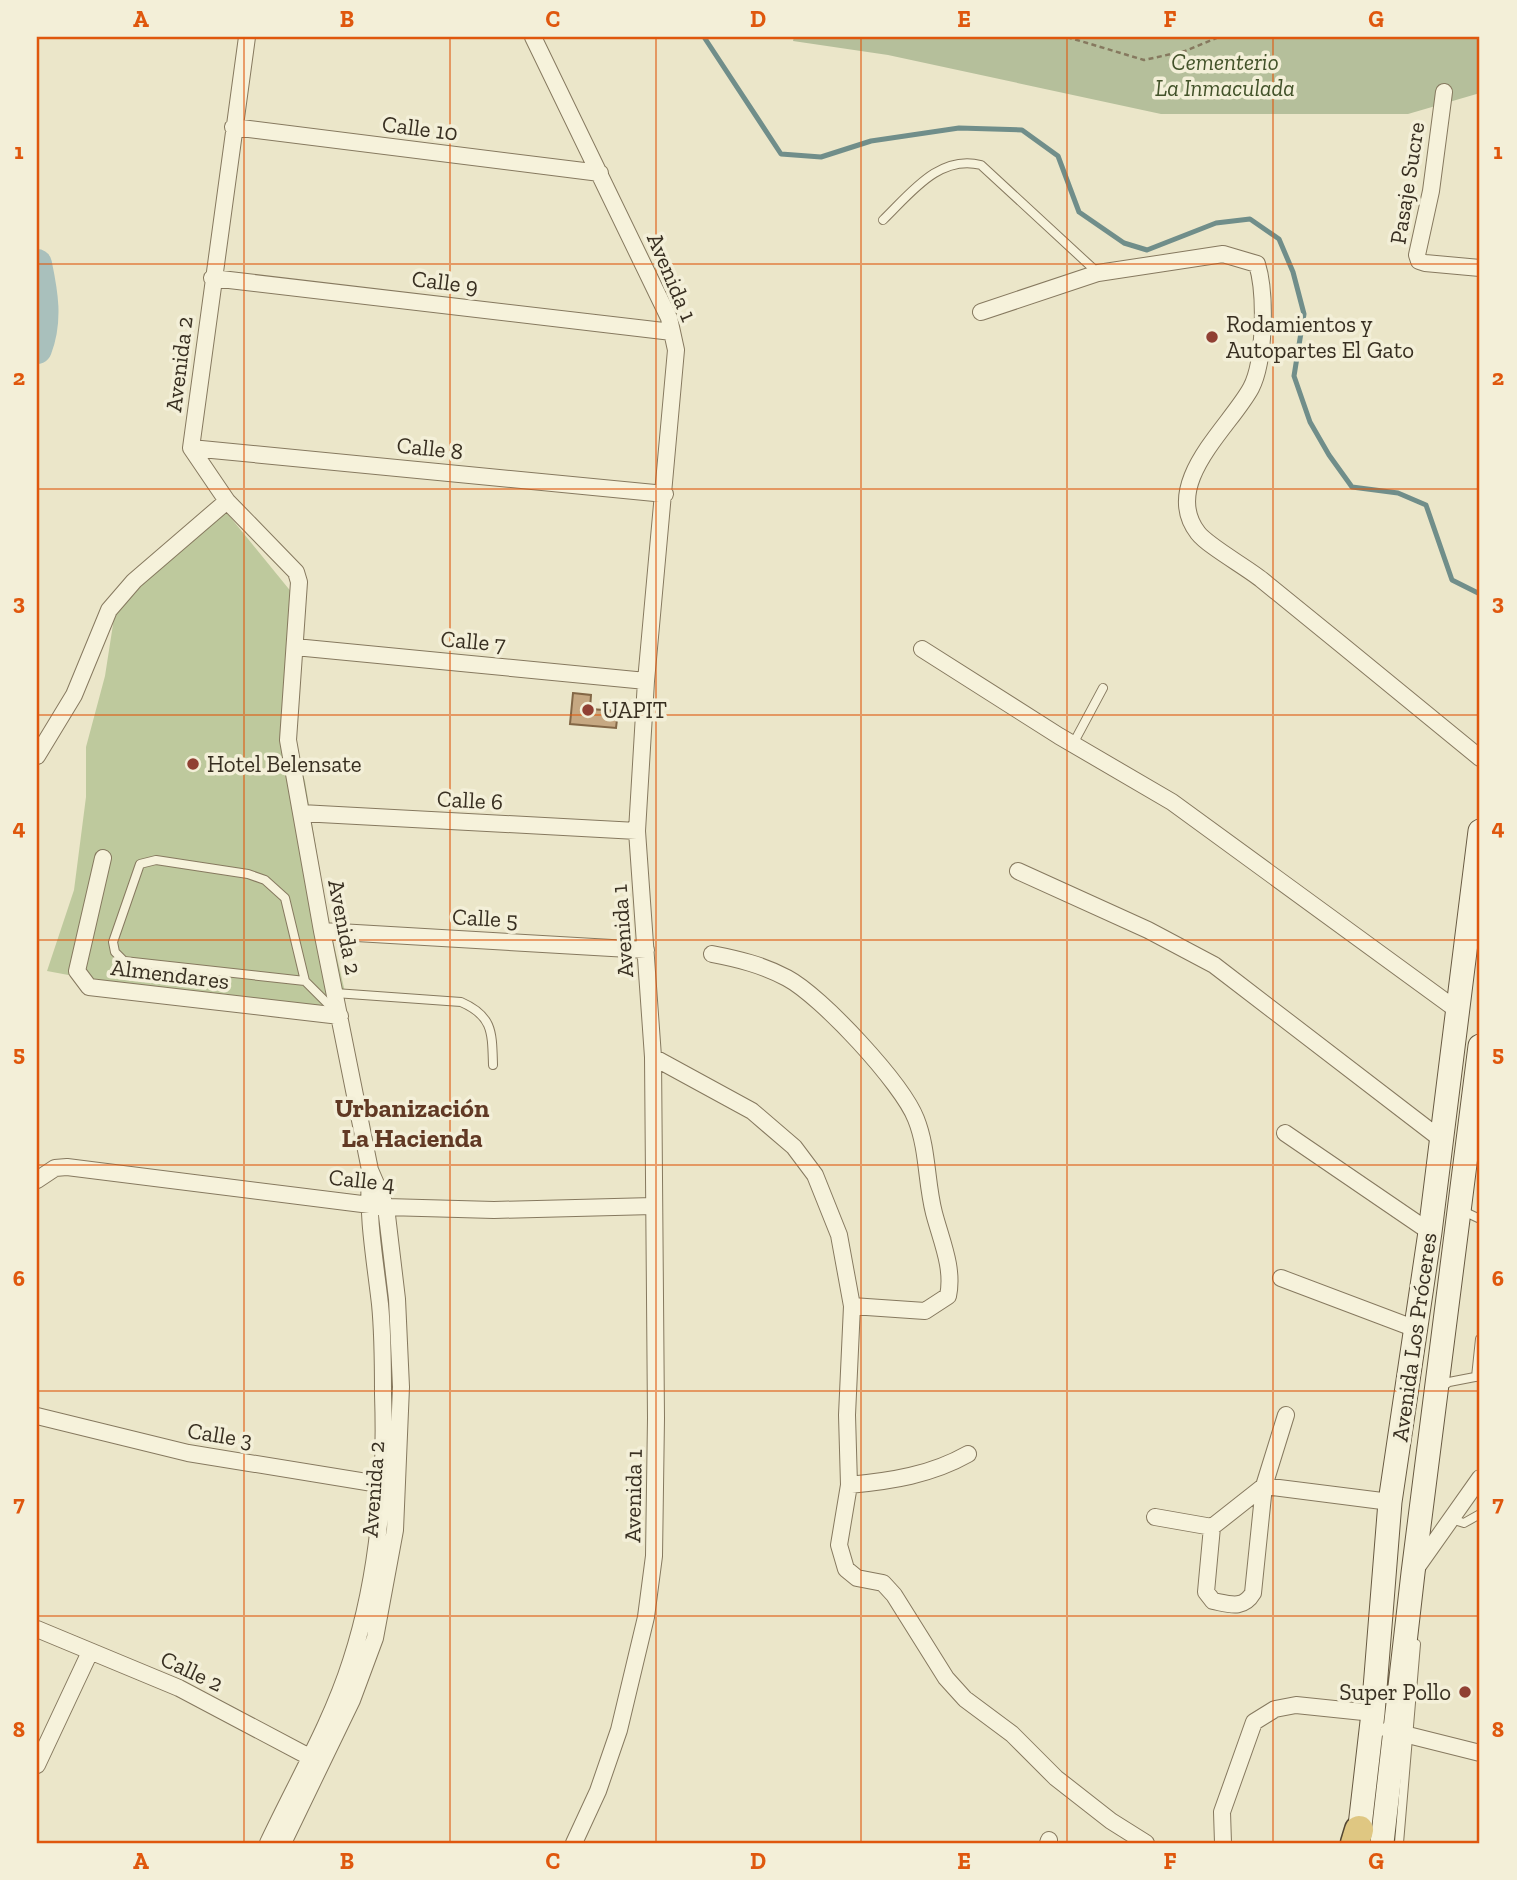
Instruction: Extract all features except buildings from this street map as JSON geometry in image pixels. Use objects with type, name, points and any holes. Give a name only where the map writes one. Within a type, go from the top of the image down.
[{"type":"main road","name":"Avenida Los Próceres","points":[[1364,1840],[1390,1502],[1430,1232],[1480,831]]},
{"type":"main road","name":"Avenida Los Próceres","points":[[1364,1840],[1402,1732],[1413,1573],[1459,1209],[1477,1098],[1480,1046]]},
{"type":"street","name":"Avenida 2","points":[[247,37],[212,278],[191,448],[227,500],[296,572],[300,594],[288,740],[322,932],[370,1170],[386,1207],[397,1299],[401,1387],[390,1486]]},
{"type":"street","name":"Avenida 1","points":[[533,37],[600,173],[672,332],[676,350],[646,681],[637,831],[653,1057],[654,1556],[646,1617],[619,1730],[598,1791],[574,1843]]},
{"type":"street","name":"Pasaje Sucre","points":[[1444,92],[1431,191],[1417,255],[1419,261],[1425,263],[1480,268]]},
{"type":"street","name":"Calle 10","points":[[233,127],[600,173]]},
{"type":"street","points":[[981,312],[1098,273],[1223,254],[1257,264],[1264,302],[1260,325],[1262,353],[1251,388],[1203,453],[1191,478],[1187,507],[1198,533],[1246,567],[1480,758]]},
{"type":"street","name":"Calle 9","points":[[212,278],[672,332]]},
{"type":"street","name":"Calle 8","points":[[191,448],[665,494]]},
{"type":"street","points":[[37,756],[74,695],[109,610],[134,581],[227,500]]},
{"type":"street","name":"Calle 7","points":[[295,647],[646,681]]},
{"type":"street","points":[[922,649],[1073,744],[1172,802],[1457,1010]]},
{"type":"street","name":"Calle 6","points":[[301,813],[637,831]]},
{"type":"street","name":"Almendares","points":[[103,858],[77,971],[89,987],[340,1016]]},
{"type":"street","points":[[1018,871],[1148,930],[1214,965],[1442,1140]]},
{"type":"street","name":"Calle 5","points":[[322,932],[646,950]]},
{"type":"street","points":[[712,954],[750,962],[788,979],[808,992],[887,1075],[915,1116],[923,1138],[933,1210],[948,1263],[951,1283],[948,1296],[925,1311],[852,1306]]},
{"type":"street","points":[[653,1057],[752,1111],[794,1146],[815,1175],[839,1235],[852,1306],[847,1415],[849,1485],[839,1545],[846,1569],[857,1577],[883,1583],[894,1595],[946,1678],[965,1699],[1012,1734],[1065,1785],[1146,1843]]},
{"type":"street","points":[[1285,1133],[1430,1232]]},
{"type":"street","name":"Calle 4","points":[[37,1180],[55,1168],[67,1167],[386,1207],[494,1210],[653,1206]]},
{"type":"street","points":[[283,1843],[316,1760],[355,1648],[390,1486],[380,1308],[368,1204],[370,1170]]},
{"type":"street","points":[[1281,1278],[1416,1329]]},
{"type":"street","points":[[1286,1415],[1264,1486],[1253,1593],[1248,1602],[1240,1606],[1213,1601],[1206,1592],[1212,1527],[1264,1486],[1390,1502]]},
{"type":"street","name":"Calle 3","points":[[37,1416],[188,1453],[390,1486]]},
{"type":"street","points":[[849,1485],[891,1481],[925,1473],[945,1467],[968,1454]]},
{"type":"street","points":[[1413,1573],[1480,1478]]},
{"type":"street","points":[[1155,1517],[1212,1527]]},
{"type":"street","name":"Calle 2","points":[[37,1629],[179,1688],[316,1760]]},
{"type":"street","points":[[37,1765],[90,1652]]},
{"type":"street","points":[[1223,1843],[1222,1812],[1254,1722],[1275,1709],[1297,1705],[1372,1721],[1480,1753]]},
{"type":"street","points":[[268,1843],[316,1760]]},
{"type":"lane","points":[[883,220],[938,168],[972,163],[981,165],[1098,273]]},
{"type":"lane","points":[[1073,744],[1102,688]]},
{"type":"lane","points":[[305,981],[124,961],[116,953],[113,942],[140,864],[156,860],[248,874],[265,880],[285,898],[305,981],[340,1016]]},
{"type":"lane","points":[[335,993],[461,1002],[477,1009],[492,1030],[493,1065]]},
{"type":"lane","points":[[1459,1209],[1480,1219]]},
{"type":"lane","points":[[1436,1391],[1449,1382],[1478,1376],[1480,1339]]},
{"type":"lane","points":[[1451,1519],[1464,1523],[1480,1514]]},
{"type":"lane","points":[[1413,1573],[1421,1595],[1419,1608]]},
{"type":"lane","points":[[1399,1843],[1402,1732],[1417,1636]]},
{"type":"path","points":[[1067,37],[1144,60],[1185,51],[1219,37]]},
{"type":"green space","name":"Cementerio La Inmaculada","points":[[794,37],[1480,37],[1480,93],[1408,114],[1161,114],[888,55],[793,41]]},
{"type":"green space","name":"Hotel Belensate","points":[[227,513],[297,599],[290,732],[305,781],[327,915],[345,992],[321,1006],[111,983],[47,971],[74,890],[86,797],[86,747],[105,676],[116,605],[217,516]]},
{"type":"waterway","points":[[704,37],[781,154],[821,157],[871,141],[959,128],[1022,130],[1058,156],[1079,212],[1124,243],[1147,250],[1216,223],[1250,219],[1279,239],[1293,272],[1304,314],[1294,376],[1310,422],[1352,487],[1398,493],[1426,505],[1452,580],[1480,594]]},
{"type":"waterway","points":[[37,264],[43,296],[42,328],[37,349]]},
{"type":"place","name":"Rodamientos y Autopartes El Gato","points":[[1212,337]]},
{"type":"place","name":"UAPIT","points":[[588,710]]},
{"type":"place","name":"Hotel Belensate","points":[[193,764]]},
{"type":"place","name":"Super Pollo","points":[[1465,1692]]},
{"type":"district","name":"Urbanización La Hacienda","points":[[412,1123]]}]
